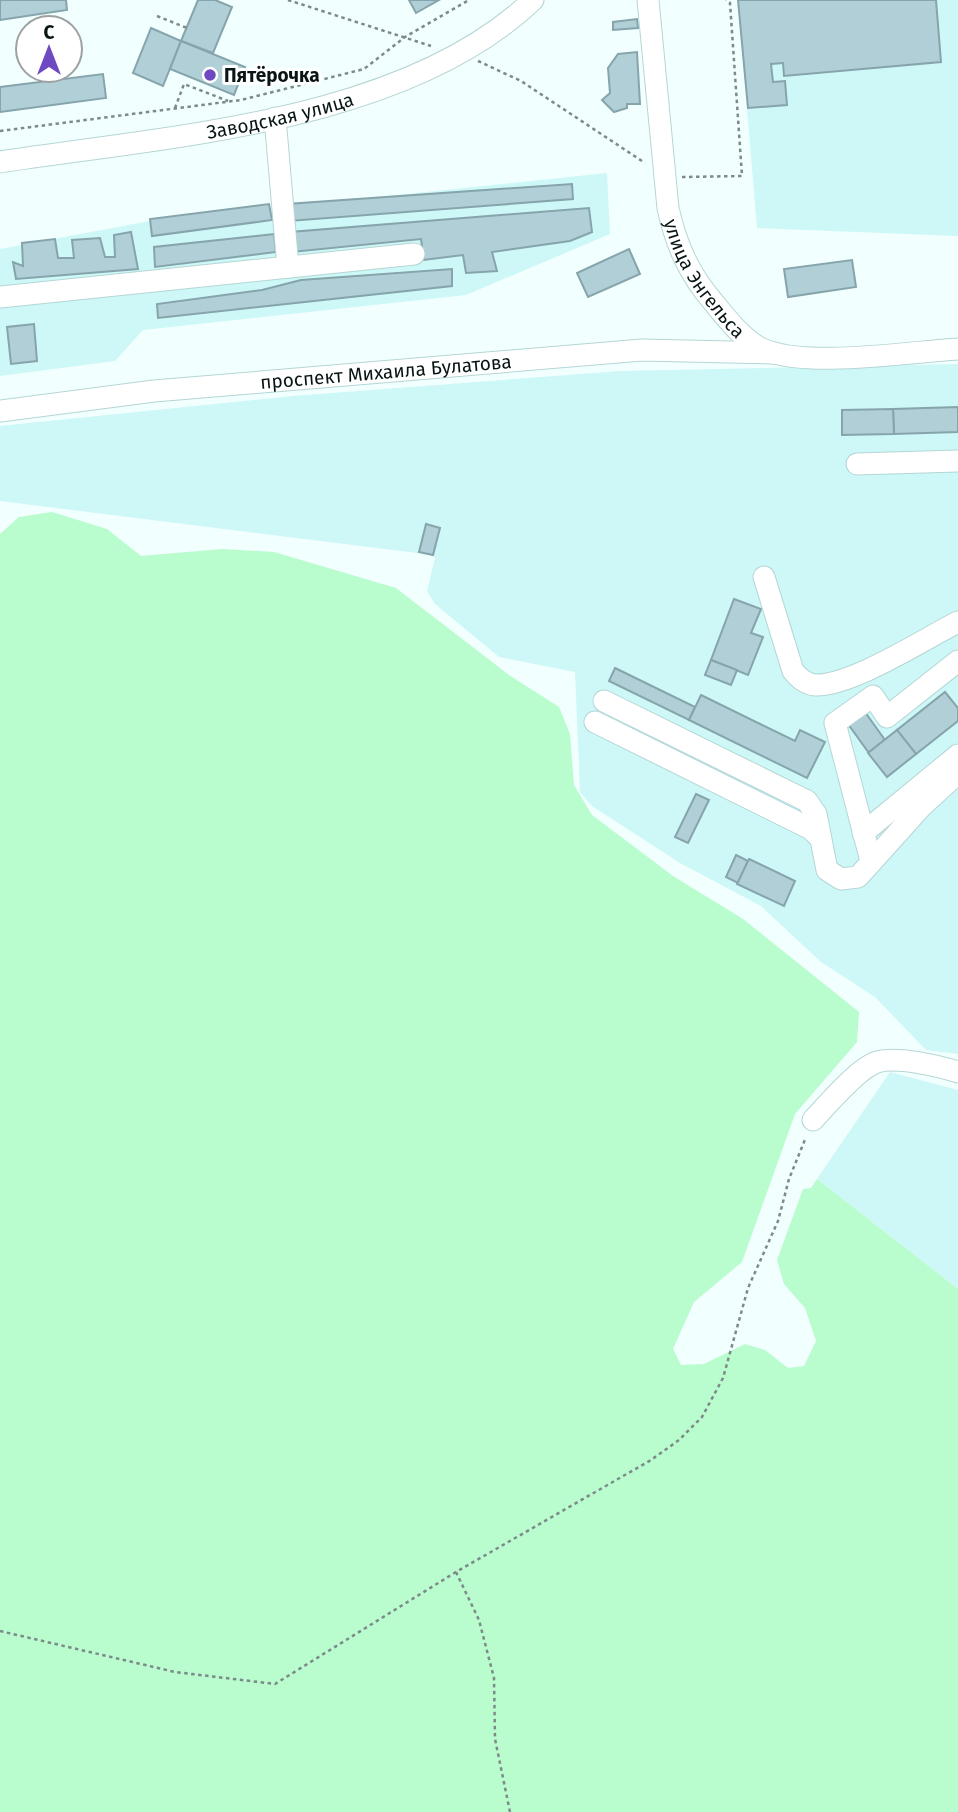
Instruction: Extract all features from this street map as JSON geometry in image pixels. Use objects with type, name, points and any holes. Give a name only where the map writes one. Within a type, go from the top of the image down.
[{"type":"street","name":"Заводская улица","points":[[0,162],[275,118],[373,93],[454,55],[520,12],[533,0]]},
{"type":"street","name":"улица Энгельса","points":[[648,0],[664,177],[673,235],[690,271],[727,319],[753,343],[774,353],[814,358],[958,349]]},
{"type":"street","points":[[275,118],[288,267]]},
{"type":"street","points":[[0,296],[414,254]]},
{"type":"street","name":"проспект Михаила Булатова","points":[[0,411],[154,391],[642,350],[774,353]]},
{"type":"street","points":[[857,464],[958,461]]},
{"type":"street","points":[[764,577],[793,671],[802,681],[814,685],[853,676],[958,622]]},
{"type":"street","points":[[871,861],[835,723],[873,696],[887,717],[958,661]]},
{"type":"street","points":[[604,701],[807,801],[816,814],[827,870],[841,879],[858,877],[920,807],[958,773]]},
{"type":"street","points":[[595,722],[811,829],[820,838]]},
{"type":"street","points":[[863,833],[958,755]]},
{"type":"street","points":[[813,1120],[843,1087],[877,1062],[929,1064],[958,1072]]},
{"type":"path","points":[[288,0],[454,55]]},
{"type":"path","points":[[0,131],[230,101],[364,69],[405,37],[469,0]]},
{"type":"path","points":[[157,16],[187,28]]},
{"type":"path","points":[[175,108],[184,84],[230,101]]},
{"type":"path","points":[[0,1631],[175,1672],[275,1684],[456,1572],[651,1460],[679,1440],[702,1417],[723,1378],[748,1287],[778,1221],[789,1179],[813,1120]]},
{"type":"path","points":[[456,1572],[479,1620],[494,1678],[495,1739],[510,1812]]},
{"type":"shaded area","points":[[738,0],[958,0],[958,236],[757,228]]},
{"type":"shaded area","points":[[607,173],[610,234],[466,295],[143,330],[115,361],[0,376],[0,249],[150,221]]},
{"type":"shaded area","points":[[958,364],[958,1054],[926,1050],[875,997],[821,962],[761,906],[680,863],[592,806],[580,792],[575,672],[499,657],[435,604],[427,591],[435,558],[433,555],[0,501],[0,426],[293,396],[621,371]]},
{"type":"shaded area","points":[[890,1072],[958,1090],[958,1289],[817,1179]]},
{"type":"green space","points":[[52,512],[107,529],[141,556],[222,549],[274,552],[396,588],[509,675],[559,707],[570,734],[574,785],[592,815],[673,876],[743,919],[859,1012],[857,1042],[795,1114],[742,1262],[694,1302],[673,1349],[681,1365],[704,1364],[745,1344],[765,1350],[788,1368],[804,1366],[816,1341],[805,1308],[784,1284],[777,1260],[803,1189],[811,1188],[817,1179],[958,1289],[958,1812],[0,1812],[0,534],[19,517]]},
{"type":"building","points":[[0,0],[66,0],[67,10],[14,14],[14,18],[0,20]]},
{"type":"building","points":[[198,0],[215,0],[232,7],[213,53],[181,41]]},
{"type":"building","points":[[409,0],[439,0],[416,13]]},
{"type":"building","points":[[738,0],[936,0],[941,62],[784,76],[783,63],[771,64],[773,82],[785,81],[787,105],[748,108]]},
{"type":"building","points":[[637,19],[638,28],[613,30],[613,22]]},
{"type":"building","points":[[151,28],[181,41],[163,86],[133,73]]},
{"type":"building","points":[[181,41],[245,67],[234,95],[170,69]]},
{"type":"building","points":[[637,52],[640,104],[627,104],[627,108],[614,112],[602,100],[610,93],[608,68],[618,54]]},
{"type":"building","points":[[103,74],[106,98],[0,112],[0,87],[24,84],[84,84],[84,76]]},
{"type":"building","points":[[572,184],[573,199],[289,221],[287,204]]},
{"type":"building","points":[[269,204],[272,220],[152,236],[150,219]]},
{"type":"building","points":[[589,208],[592,232],[570,241],[492,252],[497,271],[466,273],[463,255],[424,260],[421,239],[292,252],[290,232]]},
{"type":"building","points":[[131,232],[138,269],[16,279],[13,262],[23,266],[22,243],[55,239],[58,258],[74,258],[72,240],[100,238],[105,257],[115,257],[114,235]]},
{"type":"building","points":[[274,234],[276,252],[155,267],[154,247]]},
{"type":"building","points":[[629,249],[640,274],[588,297],[577,273]]},
{"type":"building","points":[[852,260],[856,287],[788,297],[784,269]]},
{"type":"building","points":[[452,269],[452,286],[158,318],[157,304],[262,290],[301,280]]},
{"type":"building","points":[[34,324],[37,361],[11,364],[7,327]]},
{"type":"building","points":[[958,407],[958,432],[894,434],[893,409]]},
{"type":"building","points":[[893,409],[894,434],[842,435],[842,410]]},
{"type":"building","points":[[426,524],[440,528],[433,555],[419,552]]},
{"type":"building","points":[[734,599],[761,609],[751,633],[763,637],[748,675],[711,660]]},
{"type":"building","points":[[711,660],[737,670],[731,685],[705,675]]},
{"type":"building","points":[[615,668],[695,707],[689,720],[609,681]]},
{"type":"building","points":[[945,692],[958,708],[958,721],[916,754],[897,730]]},
{"type":"building","points":[[701,695],[795,741],[800,730],[825,742],[807,778],[689,720]]},
{"type":"building","points":[[865,712],[885,740],[869,753],[848,724]]},
{"type":"building","points":[[897,730],[916,754],[887,777],[868,753]]},
{"type":"building","points":[[696,794],[709,800],[688,843],[675,837]]},
{"type":"building","points":[[736,855],[748,861],[738,883],[726,877]]},
{"type":"building","points":[[749,859],[795,881],[784,906],[737,884]]},
{"type":"place","name":"Пятёрочка","points":[[210,75]]}]
